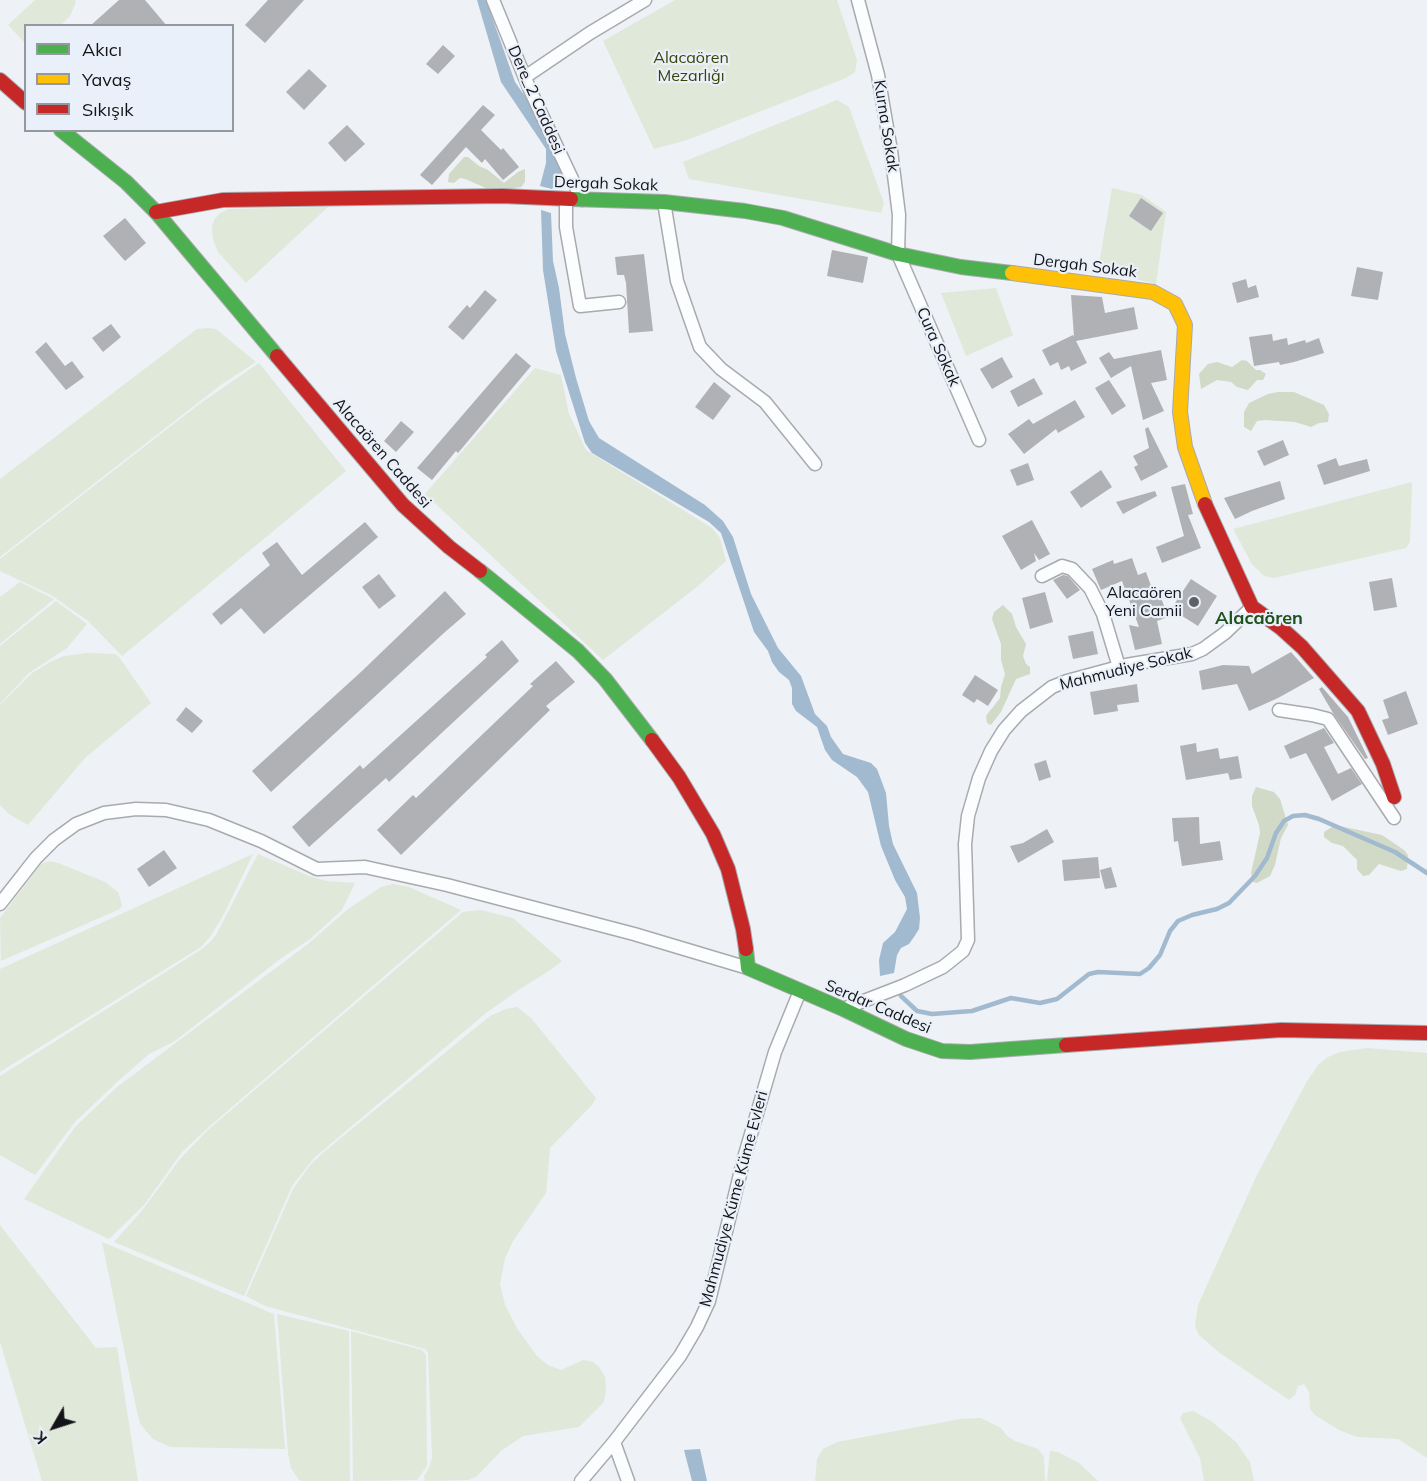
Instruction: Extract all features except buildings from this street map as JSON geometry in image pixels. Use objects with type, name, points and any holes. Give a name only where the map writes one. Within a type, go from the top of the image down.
[{"type":"street","name":"Dere_2 Caddesi","points":[[494,0],[525,77],[582,200]]},
{"type":"street","points":[[525,77],[590,33],[645,0]]},
{"type":"street","name":"Kurna Sokak","points":[[858,0],[876,66],[891,151],[899,215],[898,254]]},
{"type":"street","points":[[0,80],[24,101]]},
{"type":"street","name":"Alacaören Caddesi","points":[[64,132],[126,182],[156,212],[403,505],[449,547],[578,651],[634,714],[679,777],[728,869],[743,929],[748,968]]},
{"type":"street","name":"Dergah Sokak","points":[[156,212],[223,200],[529,197],[664,202],[745,211],[783,218],[898,254],[961,267],[1153,292],[1174,304],[1185,325],[1180,412],[1185,447],[1209,516],[1252,607],[1302,646],[1358,711],[1383,764],[1395,797]]},
{"type":"street","points":[[563,199],[568,242],[580,306],[619,302]]},
{"type":"street","points":[[664,202],[677,280],[700,347],[721,369],[765,402],[815,464]]},
{"type":"street","name":"Cura Sokak","points":[[898,254],[979,440]]},
{"type":"street","points":[[1042,576],[1062,566],[1072,569],[1090,588],[1103,614],[1119,667]]},
{"type":"street","name":"Mahmudiye Sokak","points":[[843,1009],[934,972],[954,960],[963,951],[968,940],[965,844],[968,816],[979,778],[991,751],[1004,730],[1021,711],[1052,687],[1067,681],[1119,667],[1192,654],[1225,633],[1252,607]]},
{"type":"street","points":[[1279,711],[1312,714],[1328,719],[1394,818]]},
{"type":"street","points":[[0,904],[30,865],[54,840],[76,824],[104,813],[136,808],[166,810],[209,820],[261,841],[317,869],[365,867],[439,883],[634,934],[748,968]]},
{"type":"street","name":"Serdar Caddesi","points":[[748,968],[843,1009],[891,1033],[942,1051],[969,1052],[1281,1030],[1427,1033]]},
{"type":"street","name":"Mahmudiye Küme Küme Evleri","points":[[581,1481],[680,1356],[710,1301],[742,1168],[775,1052],[800,991]]},
{"type":"street","points":[[614,1442],[628,1481]]},
{"type":"green space","points":[[35,0],[75,0],[76,2],[70,16],[62,24],[24,24],[24,42],[8,25]]},
{"type":"green space","name":"Alacaören Mezarlığı","points":[[675,0],[837,0],[857,60],[855,72],[846,78],[687,140],[654,149],[603,41]]},
{"type":"green space","points":[[837,100],[849,107],[884,203],[881,213],[689,179],[683,162]]},
{"type":"green space","points":[[464,157],[468,157],[488,170],[504,183],[525,169],[525,182],[521,187],[510,189],[486,188],[460,178],[454,183],[448,182],[449,174]]},
{"type":"green space","points":[[1112,188],[1142,195],[1166,212],[1156,284],[1098,270]]},
{"type":"green space","points":[[328,207],[246,283],[218,252],[213,239],[214,220],[228,209]]},
{"type":"green space","points":[[996,288],[1013,335],[966,356],[941,293]]},
{"type":"green space","points":[[197,329],[216,329],[256,362],[222,384],[0,557],[0,479]]},
{"type":"green space","points":[[1242,360],[1266,374],[1263,380],[1257,380],[1248,390],[1237,387],[1231,382],[1217,380],[1201,389],[1199,374],[1208,364],[1217,362],[1232,367]]},
{"type":"green space","points":[[259,363],[346,471],[122,656],[87,620],[51,595],[0,571],[0,559],[198,405]]},
{"type":"green space","points":[[535,368],[561,375],[569,414],[586,450],[712,528],[720,538],[726,561],[698,586],[603,660],[425,494]]},
{"type":"green space","points":[[1278,392],[1294,392],[1324,405],[1329,414],[1328,422],[1311,427],[1295,422],[1265,420],[1257,421],[1251,431],[1244,427],[1244,412],[1249,403]]},
{"type":"green space","points":[[1412,482],[1410,542],[1406,548],[1274,578],[1264,576],[1252,564],[1233,529]]},
{"type":"green space","points":[[20,582],[54,599],[0,644],[0,597]]},
{"type":"green space","points":[[56,601],[87,624],[67,648],[29,673],[0,704],[0,646]]},
{"type":"green space","points":[[1003,605],[1012,614],[1016,627],[1026,644],[1023,656],[1030,667],[1030,674],[1016,679],[1001,712],[991,725],[987,723],[986,716],[1000,698],[1005,674],[1001,660],[1001,644],[992,619],[994,612]]},
{"type":"green space","points":[[88,653],[115,654],[119,657],[151,703],[85,758],[28,825],[9,814],[0,805],[0,705],[32,673],[52,661],[64,656]]},
{"type":"green space","points":[[1256,787],[1274,792],[1280,799],[1288,825],[1281,838],[1270,876],[1257,883],[1253,882],[1251,873],[1260,833],[1252,806],[1252,796]]},
{"type":"green space","points":[[1335,825],[1382,835],[1408,855],[1407,869],[1401,871],[1379,864],[1369,875],[1363,876],[1357,869],[1357,860],[1343,846],[1332,843],[1324,837],[1324,832]]},
{"type":"green space","points":[[253,854],[223,916],[201,947],[0,1072],[0,969]]},
{"type":"green space","points":[[258,854],[309,876],[327,881],[355,883],[342,910],[310,939],[280,959],[175,1041],[149,1054],[116,1083],[75,1122],[35,1175],[0,1155],[0,1076],[209,943],[216,935]]},
{"type":"green space","points":[[50,861],[105,882],[118,892],[122,905],[120,909],[1,961],[0,918],[41,864]]},
{"type":"green space","points":[[393,884],[409,887],[461,910],[182,1152],[144,1205],[109,1239],[24,1199],[75,1127],[117,1087],[308,944],[348,909],[381,887]]},
{"type":"green space","points":[[480,910],[513,918],[562,961],[486,1013],[314,1158],[292,1186],[244,1296],[114,1242],[141,1212],[180,1159],[209,1129],[463,912]]},
{"type":"green space","points":[[517,1007],[531,1018],[596,1098],[550,1148],[546,1193],[513,1241],[505,1258],[500,1284],[505,1305],[518,1330],[537,1356],[548,1365],[561,1370],[583,1360],[593,1362],[605,1377],[604,1402],[579,1427],[523,1436],[501,1451],[476,1477],[468,1480],[425,1481],[424,1476],[432,1457],[428,1353],[425,1349],[265,1306],[246,1296],[293,1189],[311,1164],[490,1016]]},
{"type":"green space","points":[[1367,1048],[1427,1053],[1427,1458],[1398,1439],[1357,1437],[1339,1430],[1315,1415],[1310,1409],[1309,1392],[1304,1384],[1298,1386],[1295,1395],[1289,1400],[1220,1353],[1199,1335],[1195,1326],[1198,1305],[1256,1177],[1306,1083],[1318,1065],[1328,1057],[1340,1052]]},
{"type":"green space","points":[[0,1225],[96,1348],[117,1347],[138,1481],[42,1481],[0,1342]]},
{"type":"green space","points":[[102,1242],[274,1314],[285,1449],[170,1447],[153,1439],[140,1423],[137,1412]]},
{"type":"green space","points":[[277,1314],[349,1331],[350,1481],[302,1481],[291,1468]]},
{"type":"green space","points":[[351,1331],[422,1350],[426,1355],[427,1466],[417,1480],[353,1481]]},
{"type":"green space","points":[[1193,1411],[1211,1421],[1236,1442],[1250,1462],[1254,1481],[1204,1481],[1200,1458],[1180,1418],[1183,1413]]},
{"type":"green space","points":[[981,1418],[1001,1428],[1015,1441],[1038,1449],[1044,1457],[1045,1481],[815,1481],[817,1459],[823,1449],[837,1442],[960,1419]]},
{"type":"green space","points":[[1050,1451],[1058,1452],[1079,1463],[1098,1481],[1047,1481]]},
{"type":"water","points":[[477,0],[486,0],[515,82],[533,108],[561,165],[561,178],[552,189],[540,186],[546,163],[546,149],[501,82]]},
{"type":"water","points":[[541,210],[551,213],[553,261],[565,334],[589,421],[599,438],[705,505],[723,521],[733,537],[751,594],[778,648],[801,676],[815,714],[827,726],[831,737],[843,754],[871,763],[877,769],[886,793],[893,844],[917,893],[920,918],[919,929],[909,944],[901,948],[897,955],[894,973],[880,976],[879,960],[883,943],[895,932],[907,909],[905,897],[895,880],[881,846],[868,792],[857,777],[832,760],[825,750],[817,727],[796,711],[792,704],[792,688],[789,680],[779,672],[768,651],[754,632],[721,533],[709,522],[592,453],[585,443],[556,351],[543,270]]},
{"type":"water","points":[[700,1449],[707,1481],[692,1481],[684,1450]]},
{"type":"waterway","points":[[901,996],[917,1011],[932,1014],[972,1011],[1011,998],[1040,1003],[1057,999],[1089,974],[1098,972],[1140,974],[1149,968],[1160,955],[1170,931],[1178,921],[1229,903],[1255,876],[1267,858],[1276,833],[1284,821],[1293,816],[1305,815],[1319,819],[1395,852],[1427,873]]},
{"type":"traffic: fast","points":[[64,132],[126,182],[156,212],[277,356]]},
{"type":"traffic: fast","points":[[571,199],[664,202],[745,211],[783,218],[898,254],[961,267],[1012,273]]},
{"type":"traffic: fast","points":[[480,571],[578,651],[605,679],[652,740]]},
{"type":"traffic: fast","points":[[746,949],[748,968],[906,1039],[942,1051],[970,1052],[1066,1045]]},
{"type":"traffic: slow","points":[[1012,273],[1153,292],[1175,304],[1185,325],[1180,412],[1185,447],[1205,504]]},
{"type":"traffic: jam","points":[[0,80],[24,101]]},
{"type":"traffic: jam","points":[[156,212],[223,200],[502,196],[571,199]]},
{"type":"traffic: jam","points":[[277,356],[403,505],[449,547],[480,571]]},
{"type":"traffic: jam","points":[[1205,504],[1252,607],[1302,647],[1358,711],[1383,764],[1394,797]]},
{"type":"traffic: jam","points":[[652,740],[679,777],[713,834],[728,869],[746,949]]},
{"type":"traffic: jam","points":[[1066,1045],[1281,1030],[1427,1033]]},
{"type":"place","name":"Alacaören Yeni Camii","points":[[1194,602]]},
{"type":"district","name":"Alacaören","points":[[1259,619]]}]
